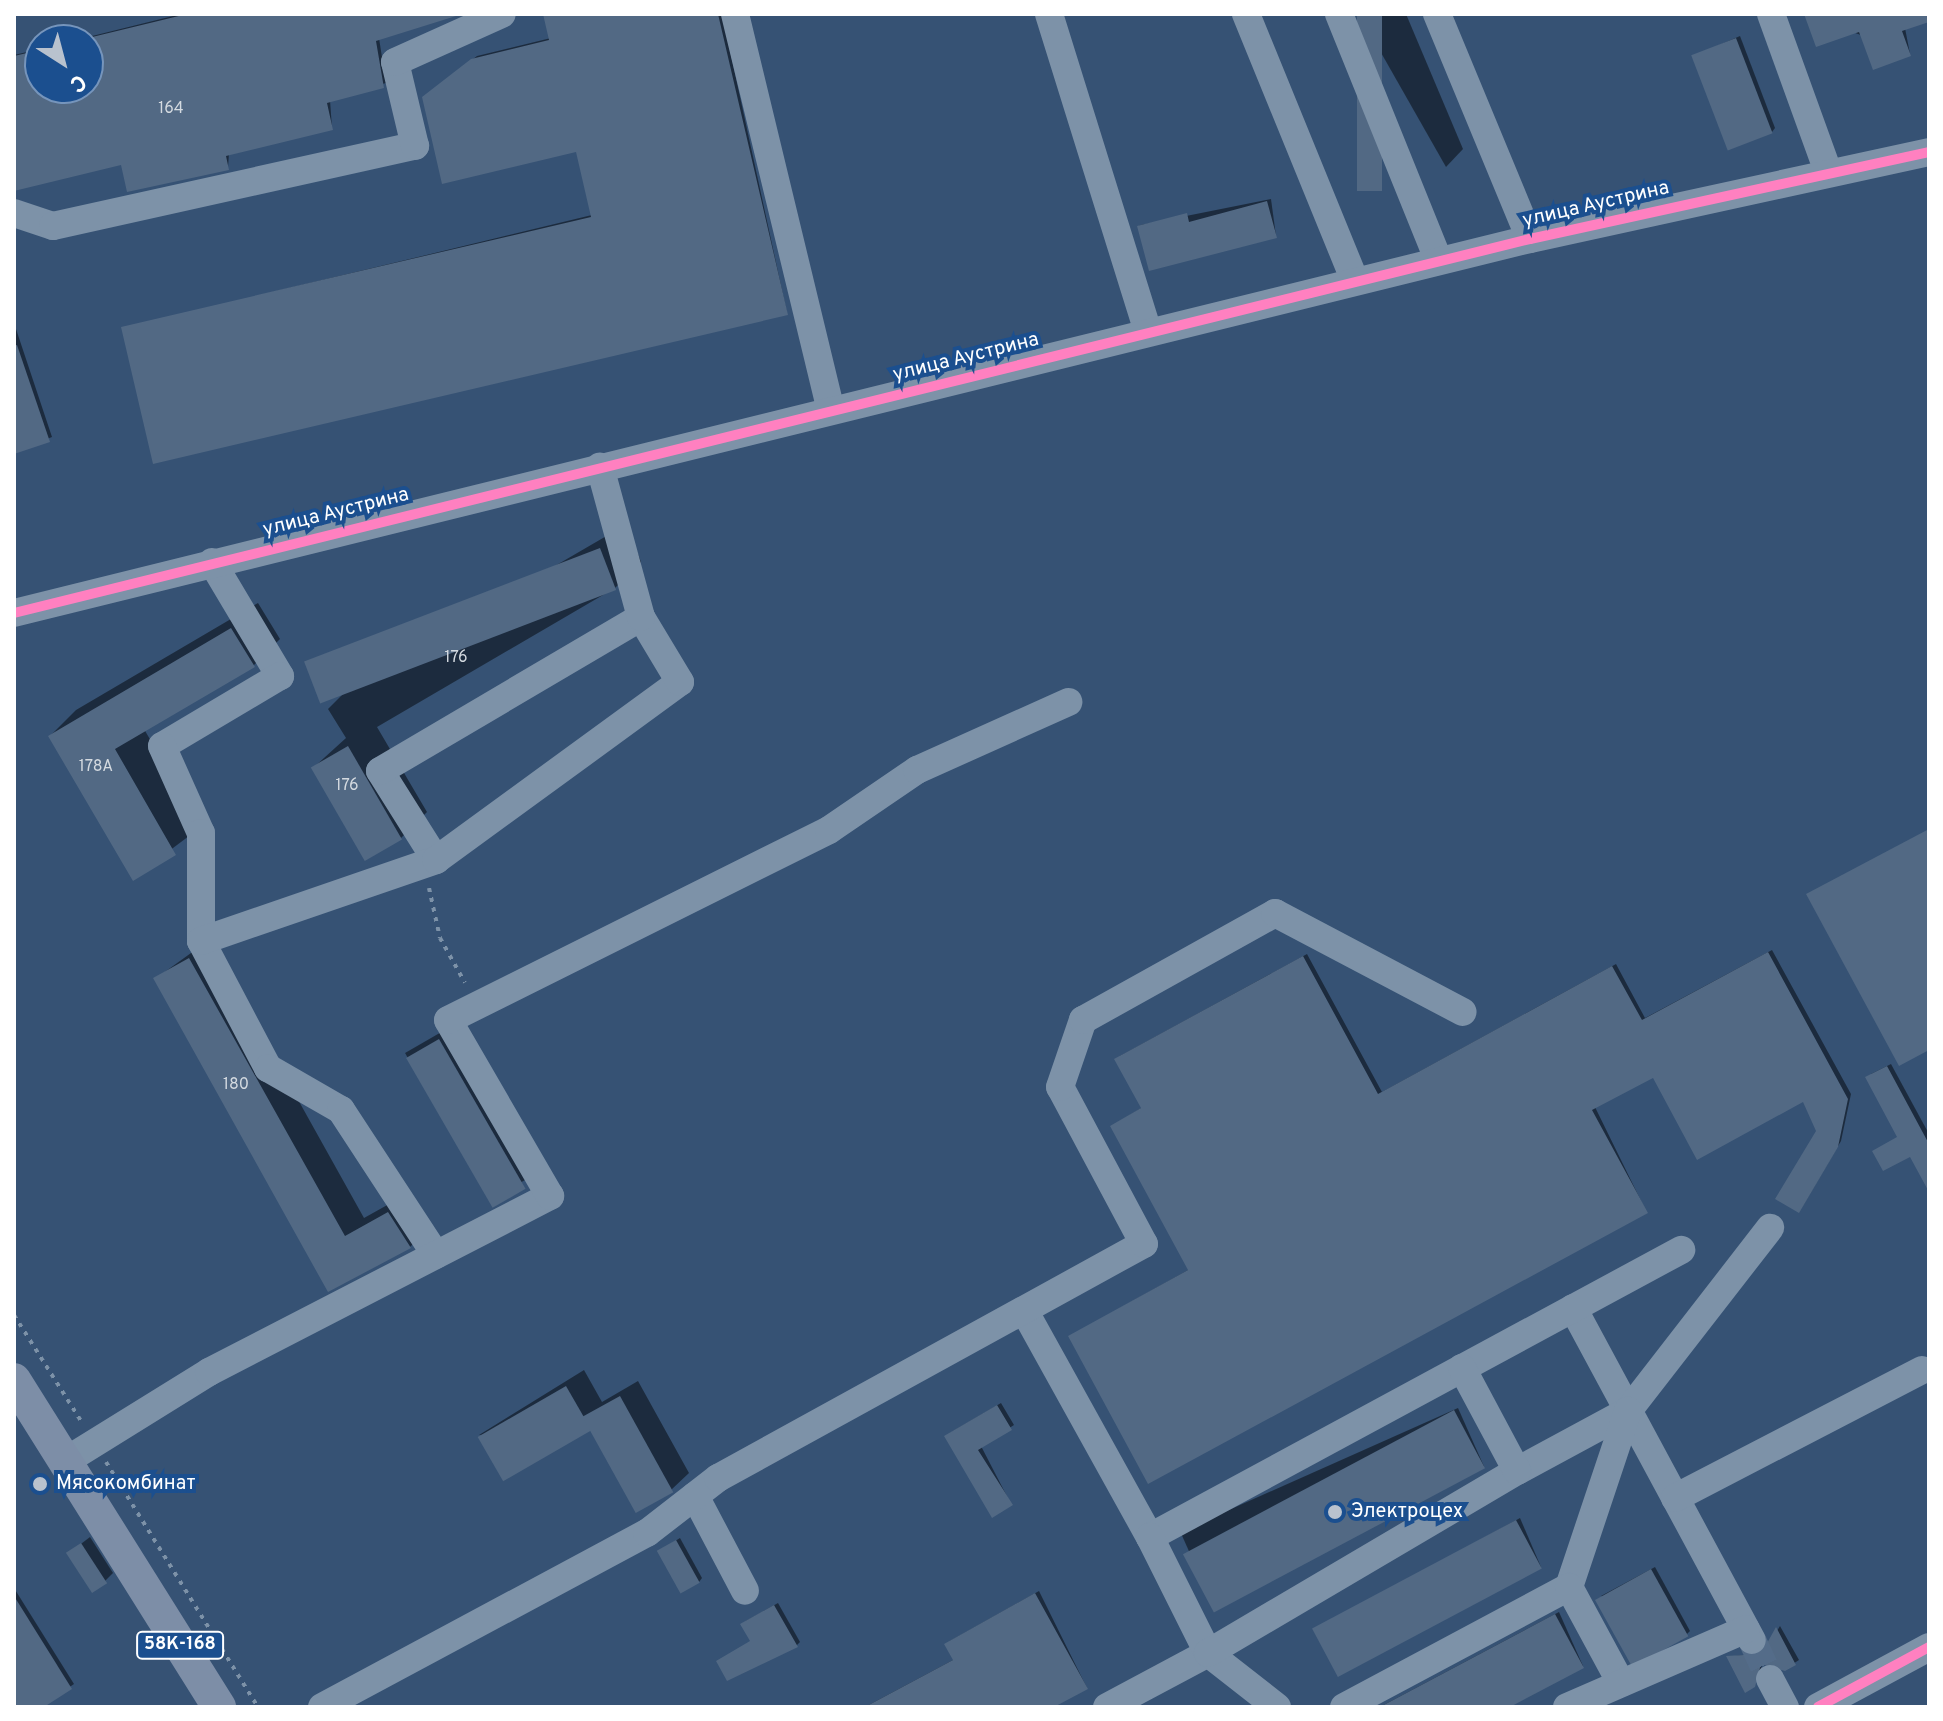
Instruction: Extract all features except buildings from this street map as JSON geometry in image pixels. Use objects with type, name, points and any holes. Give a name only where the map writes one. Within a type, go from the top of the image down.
[{"type":"main road","name":"58К-168","points":[[14,1380],[219,1707]]},
{"type":"street","points":[[14,213],[53,226],[415,146],[395,62],[502,14]]},
{"type":"street","points":[[735,14],[831,410]]},
{"type":"street","points":[[1049,14],[1148,332]]},
{"type":"street","points":[[1246,14],[1355,281]]},
{"type":"street","points":[[1339,14],[1439,261]]},
{"type":"street","points":[[1437,14],[1530,239]]},
{"type":"street","points":[[1771,14],[1827,169]]},
{"type":"street","name":"улица Аустрина","points":[[14,613],[1355,281],[1827,169],[1929,152]]},
{"type":"street","points":[[201,941],[430,863],[680,682],[641,617],[600,467]]},
{"type":"street","points":[[212,562],[280,676],[162,746],[201,833],[201,941],[268,1068],[341,1110],[436,1255]]},
{"type":"street","points":[[430,863],[380,771],[641,617]]},
{"type":"street","points":[[64,1462],[209,1372],[550,1196],[448,1020],[476,1003],[829,830],[917,770],[1068,702]]},
{"type":"street","points":[[322,1707],[647,1533],[695,1496],[1144,1244],[1060,1087],[1083,1020],[1275,913],[1463,1012]]},
{"type":"street","points":[[1344,1707],[1569,1587],[1628,1411],[1770,1228]]},
{"type":"street","points":[[1150,1537],[1681,1250]]},
{"type":"street","points":[[1567,1707],[1749,1634],[1573,1308]]},
{"type":"street","points":[[1024,1310],[1150,1537],[1208,1653],[1277,1707]]},
{"type":"street","points":[[1462,1368],[1517,1471]]},
{"type":"street","points":[[1675,1498],[1922,1370]]},
{"type":"street","points":[[1107,1707],[1208,1653],[1517,1471],[1628,1411]]},
{"type":"street","points":[[695,1496],[745,1591]]},
{"type":"street","points":[[1569,1587],[1621,1683]]},
{"type":"street","points":[[1818,1707],[1929,1647]]},
{"type":"street","points":[[1770,1679],[1785,1707]]},
{"type":"path","points":[[430,863],[440,938],[476,1003]]},
{"type":"path","points":[[14,1315],[258,1707]]},
{"type":"tunnel","points":[[1752,1640],[1770,1679]]},
{"type":"cycle path","points":[[14,613],[1530,239],[1929,152]]},
{"type":"cycle path","points":[[1818,1707],[1929,1647]]},
{"type":"place","name":"Мясокомбинат","points":[[40,1484]]},
{"type":"place","name":"Электроцех","points":[[1335,1512]]}]
